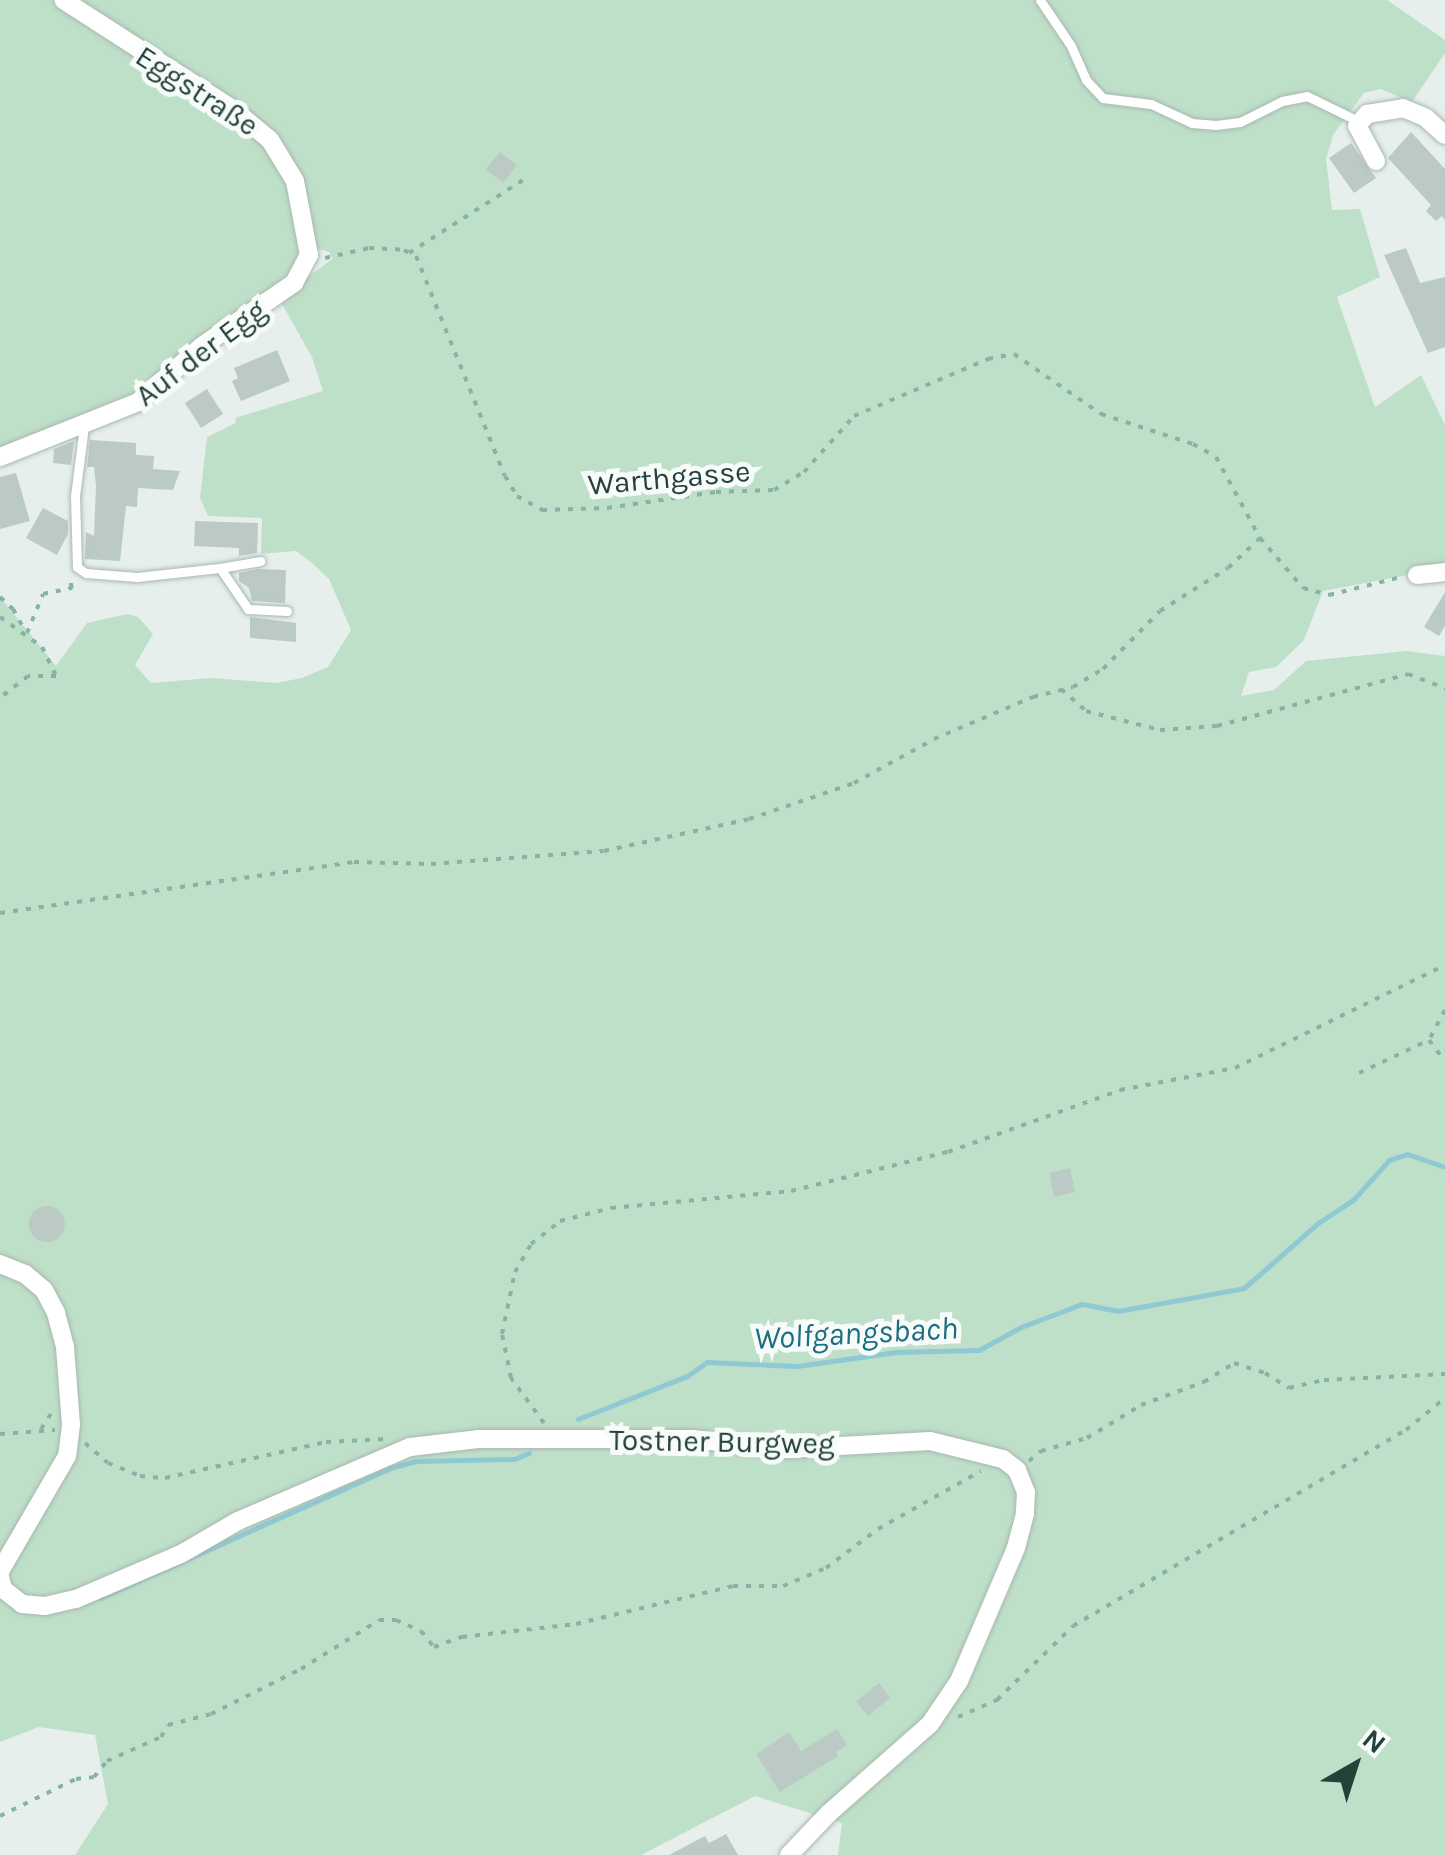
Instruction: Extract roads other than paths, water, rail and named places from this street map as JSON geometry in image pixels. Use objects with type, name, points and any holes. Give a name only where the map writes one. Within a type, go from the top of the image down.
[{"type":"street","name":"Eggstraße","points":[[63,0],[225,104],[270,140],[295,182],[308,238],[307,265]]},
{"type":"street","points":[[1376,161],[1358,121],[1380,110],[1403,108],[1426,118],[1445,136]]},
{"type":"street","name":"Auf der Egg","points":[[0,458],[138,402],[202,346],[294,283],[307,265]]},
{"type":"street","points":[[1417,575],[1445,572]]},
{"type":"street","name":"Tostner Burgweg","points":[[0,1264],[24,1274],[44,1290],[56,1314],[65,1346],[71,1425],[67,1456],[0,1574],[4,1588],[22,1604],[44,1606],[76,1599],[181,1554],[238,1521],[410,1448],[478,1440],[692,1439],[786,1449],[930,1441],[1010,1464],[1026,1492],[1016,1548],[959,1681],[930,1724],[829,1813],[789,1855]]},
{"type":"lane","points":[[1040,0],[1071,46],[1086,80],[1103,98],[1151,104],[1192,123],[1216,126],[1240,122],[1282,101],[1307,96],[1358,121]]},
{"type":"lane","points":[[84,425],[75,496],[74,569],[137,577],[260,561]]},
{"type":"lane","points":[[220,568],[248,609],[287,611]]},
{"type":"waterway","name":"Wolfgangsbach","points":[[578,1419],[687,1376],[707,1362],[797,1366],[896,1352],[979,1350],[1021,1327],[1082,1304],[1118,1311],[1244,1288],[1318,1223],[1353,1200],[1389,1160],[1407,1154],[1445,1167]]},
{"type":"waterway","name":"Wolfgangsbach","points":[[100,1598],[390,1468],[416,1461],[514,1459],[529,1453]]}]
